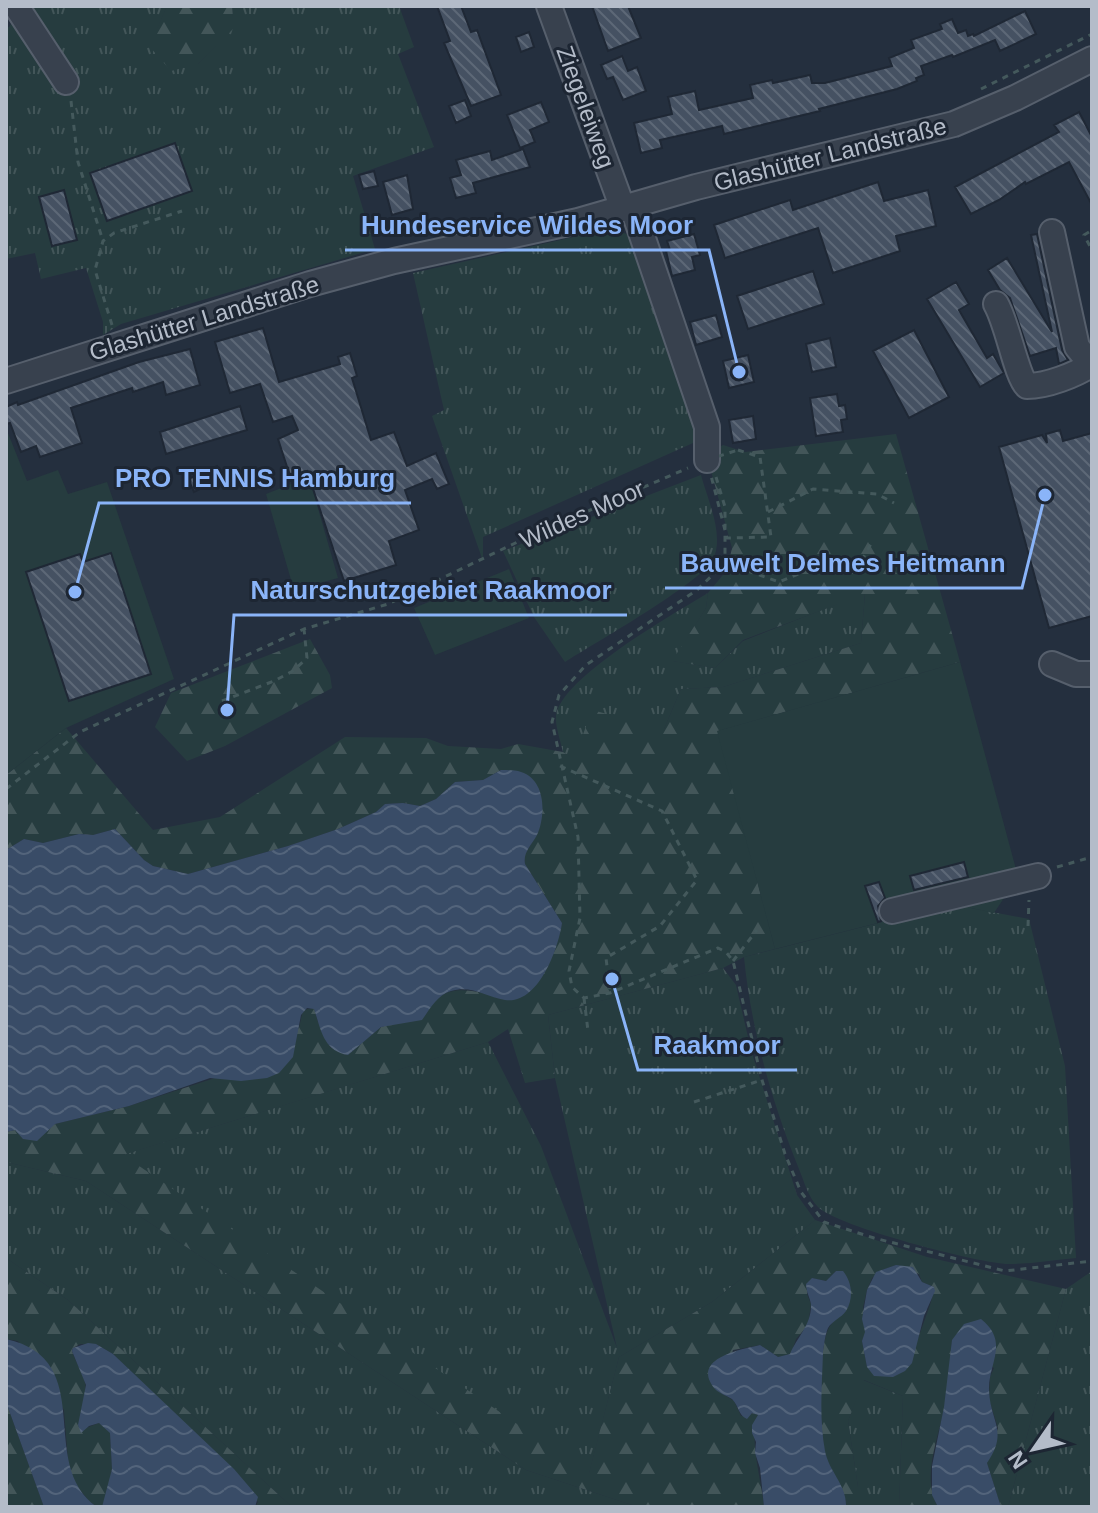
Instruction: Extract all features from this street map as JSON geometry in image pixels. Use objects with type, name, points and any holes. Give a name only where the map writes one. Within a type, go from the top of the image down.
[{"type":"street","points":[[16,6],[66,82]]},
{"type":"street","name":"Ziegeleiweg","points":[[549,6],[628,208]]},
{"type":"street","name":"Glashütter Landstraße","points":[[6,381],[310,284],[394,261],[503,239],[628,208],[696,187],[954,124],[1015,98],[1092,59]]},
{"type":"street","points":[[628,208],[707,427],[707,460]]},
{"type":"street","points":[[996,304],[1006,324],[1021,378],[1027,386],[1038,386],[1092,362],[1077,347],[1052,232]]},
{"type":"street","points":[[1052,664],[1076,674],[1092,674]]},
{"type":"street","points":[[892,911],[1038,876]]},
{"type":"path","points":[[976,91],[1092,34]]},
{"type":"path","points":[[66,82],[78,162],[103,241],[95,270],[117,344]]},
{"type":"path","points":[[103,241],[114,233],[182,211]]},
{"type":"path","points":[[1089,232],[1084,235],[1092,250]]},
{"type":"path","name":"Wildes Moor","points":[[6,789],[80,732],[304,629],[388,604],[530,536],[707,460],[738,450],[760,457],[768,512]]},
{"type":"path","points":[[588,1031],[584,998],[572,987],[569,971],[580,918],[578,837],[552,722],[559,695],[586,665],[697,590],[725,563],[725,507],[707,460]]},
{"type":"path","points":[[727,538],[771,537],[768,512],[813,489],[877,494],[894,503]]},
{"type":"path","points":[[725,563],[779,582],[813,568],[861,562],[872,542]]},
{"type":"path","points":[[222,701],[293,671],[307,658],[304,629]]},
{"type":"path","points":[[560,766],[662,811],[697,880],[660,926],[606,958],[610,993]]},
{"type":"path","points":[[733,961],[757,930]]},
{"type":"path","points":[[584,998],[610,993],[718,948],[726,952],[733,961],[762,1080],[785,1154],[801,1192],[824,1222],[1005,1271],[1092,1261]]},
{"type":"path","points":[[694,1102],[762,1080]]},
{"type":"green space","points":[[24,6],[167,6],[150,46],[198,64],[233,28],[232,6],[399,6],[414,47],[398,54],[434,147],[353,176],[375,249],[121,324],[103,335],[103,322],[86,268],[41,279],[35,253],[6,259],[6,28]]},
{"type":"green space","points":[[167,6],[232,6],[234,28],[198,64],[171,71],[149,46]]},
{"type":"green space","points":[[614,228],[632,237],[699,431],[693,443],[483,537],[483,561],[432,416],[444,410],[413,273]]},
{"type":"green space","points":[[6,428],[27,481],[58,470],[68,494],[107,482],[174,679],[66,728],[6,775]]},
{"type":"green space","points":[[896,434],[960,662],[718,731],[775,949],[744,957],[723,968],[548,1015],[555,1078],[525,1083],[508,1029],[488,1042],[123,1155],[589,1473],[619,1357],[712,1302],[815,1220],[927,1257],[1066,1289],[1008,1507],[1001,1507],[987,1463],[998,1428],[989,1399],[990,1377],[994,1368],[952,1340],[945,1400],[931,1471],[933,1496],[938,1507],[899,1507],[903,1396],[864,1380],[848,1421],[858,1507],[846,1507],[844,1493],[826,1456],[821,1411],[825,1341],[831,1325],[845,1312],[836,1271],[826,1281],[812,1278],[807,1294],[811,1304],[808,1325],[796,1339],[791,1354],[778,1357],[760,1345],[733,1350],[721,1393],[734,1401],[741,1416],[758,1415],[754,1436],[764,1507],[638,1507],[526,1470],[86,1181],[6,1162],[6,1132],[15,1130],[41,1137],[46,1129],[55,1124],[129,1106],[215,1078],[299,1028],[303,1010],[314,1008],[331,1048],[368,1038],[381,1027],[427,1013],[440,996],[449,992],[480,992],[501,999],[547,960],[562,923],[525,864],[524,856],[537,834],[501,770],[483,780],[455,782],[436,799],[420,806],[385,804],[376,812],[338,829],[188,874],[153,866],[115,829],[43,843],[24,839],[6,850],[6,775],[66,728],[153,830],[220,817],[345,737],[426,738],[448,746],[501,749],[518,744],[563,752],[574,759],[592,710],[664,729],[681,689],[723,687],[861,643],[865,594],[743,640],[715,668],[672,661],[706,608],[708,593],[727,570],[732,548],[707,456],[723,445],[745,452]],"holes":[[[896,1265],[919,1274],[922,1282],[934,1287],[914,1352],[867,1367],[862,1341],[866,1332],[863,1307],[872,1278]]]},
{"type":"green space","points":[[701,475],[716,528],[713,559],[689,583],[565,662],[534,617],[503,551]]},
{"type":"green space","points":[[309,477],[338,578],[294,590],[266,494]]},
{"type":"green space","points":[[509,569],[529,618],[435,655],[414,608]]},
{"type":"green space","points":[[708,593],[706,608],[673,661],[715,668],[743,641],[865,593],[861,643],[723,687],[681,689],[664,729],[574,760],[563,752],[556,716],[562,701],[577,684],[621,648]]},
{"type":"green space","points":[[310,639],[330,675],[332,688],[225,746],[187,761],[155,727],[171,693]]},
{"type":"green space","points":[[960,662],[1020,884],[1012,886],[994,913],[971,908],[965,901],[775,949],[717,731]]},
{"type":"green space","points":[[965,901],[971,908],[1029,919],[1065,1066],[1076,1258],[1009,1264],[969,1258],[909,1243],[830,1215],[818,1207],[809,1194],[772,1092],[757,1038],[744,957]]},
{"type":"green space","points":[[723,968],[736,985],[751,1050],[797,1195],[815,1220],[712,1302],[619,1357],[589,1474],[148,1200],[122,1155],[488,1042],[541,1146],[617,1348],[555,1078],[548,1015]]},
{"type":"green space","points":[[6,1162],[86,1181],[526,1470],[638,1507],[292,1507],[68,1300],[6,1258]]},
{"type":"green space","points":[[6,1258],[68,1300],[292,1507],[255,1507],[258,1502],[205,1443],[113,1354],[96,1344],[80,1344],[72,1351],[85,1383],[83,1421],[86,1428],[99,1423],[110,1432],[112,1469],[105,1503],[97,1507],[90,1502],[69,1471],[64,1410],[18,1341],[6,1339]]},
{"type":"green space","points":[[1092,1271],[1092,1507],[1008,1507],[1066,1289]]},
{"type":"green space","points":[[863,1380],[903,1396],[899,1507],[858,1507],[848,1421]]},
{"type":"green space","points":[[6,1402],[44,1507],[6,1507]]},
{"type":"water","points":[[501,770],[519,771],[529,776],[539,790],[542,818],[537,835],[526,852],[525,864],[562,923],[551,961],[527,994],[505,1000],[472,990],[451,991],[438,999],[422,1020],[381,1027],[348,1055],[328,1044],[314,1009],[307,1008],[301,1015],[293,1057],[279,1073],[267,1078],[241,1081],[210,1078],[129,1106],[55,1124],[37,1141],[23,1139],[15,1130],[6,1132],[6,850],[24,839],[43,843],[115,829],[153,866],[188,874],[338,829],[376,812],[385,804],[420,806],[436,799],[455,782],[483,780]]},
{"type":"water","points":[[896,1265],[913,1267],[922,1282],[934,1287],[935,1291],[924,1316],[912,1363],[893,1377],[874,1376],[867,1367],[862,1341],[867,1290],[876,1272]]},
{"type":"water","points":[[836,1271],[843,1271],[846,1275],[851,1296],[846,1311],[826,1334],[821,1414],[825,1451],[844,1492],[846,1507],[764,1507],[756,1442],[752,1433],[752,1425],[758,1415],[752,1413],[747,1419],[744,1417],[732,1399],[715,1389],[709,1378],[709,1370],[721,1357],[760,1345],[778,1357],[790,1354],[811,1311],[806,1284],[812,1278],[826,1281]]},
{"type":"water","points":[[981,1319],[990,1328],[996,1345],[989,1390],[998,1434],[987,1463],[1001,1507],[938,1507],[932,1495],[932,1466],[944,1407],[952,1340],[964,1324]]},
{"type":"water","points":[[6,1339],[34,1350],[51,1368],[60,1390],[70,1465],[79,1488],[97,1507],[44,1507],[6,1402]]},
{"type":"water","points":[[88,1343],[113,1354],[234,1469],[258,1497],[255,1507],[102,1507],[112,1469],[110,1433],[99,1423],[81,1433],[78,1425],[86,1385],[72,1351]]},
{"type":"building","points":[[437,6],[461,6],[471,32],[477,30],[501,95],[471,106],[444,43],[450,41]]},
{"type":"building","points":[[592,6],[628,6],[641,38],[608,51]]},
{"type":"building","points":[[1025,11],[1036,34],[1000,51],[995,40],[921,66],[924,75],[897,89],[724,134],[722,126],[660,140],[662,148],[641,153],[634,123],[672,114],[668,97],[695,91],[699,110],[753,98],[750,85],[772,80],[773,83],[810,75],[812,83],[825,83],[892,66],[889,58],[914,48],[911,40],[942,29],[940,24],[952,19],[958,33],[966,30],[968,36],[974,36]]},
{"type":"building","points":[[529,32],[534,47],[521,52],[516,37]]},
{"type":"building","points":[[622,56],[628,71],[637,67],[646,91],[623,100],[613,77],[607,79],[601,65]]},
{"type":"building","points":[[465,100],[471,116],[456,123],[449,106]]},
{"type":"building","points":[[541,102],[549,122],[530,130],[535,142],[520,148],[507,115]]},
{"type":"building","points":[[1079,112],[1092,137],[1092,205],[1069,162],[1025,182],[971,214],[955,187],[1059,132],[1054,125]]},
{"type":"building","points":[[175,143],[192,191],[107,221],[90,173]]},
{"type":"building","points":[[523,149],[530,167],[473,183],[476,193],[456,198],[450,178],[461,175],[456,160],[490,151],[492,160]]},
{"type":"building","points":[[374,171],[378,186],[363,189],[359,175]]},
{"type":"building","points":[[407,175],[413,209],[392,215],[383,182]]},
{"type":"building","points":[[878,182],[884,201],[928,190],[936,226],[896,236],[900,251],[833,273],[818,228],[725,258],[714,225],[790,200],[793,210]]},
{"type":"building","points":[[64,190],[77,240],[52,246],[39,197]]},
{"type":"building","points":[[694,234],[700,255],[692,257],[695,270],[672,276],[666,251],[670,250],[667,241]]},
{"type":"building","points":[[1037,234],[1062,350],[1068,360],[1059,364],[1056,348],[1030,356],[1010,298],[1000,290],[988,270],[1007,258],[1052,332],[1031,235]]},
{"type":"building","points":[[813,271],[824,304],[748,329],[737,296]]},
{"type":"building","points":[[956,282],[969,304],[959,310],[987,358],[993,354],[1004,373],[980,387],[927,299]]},
{"type":"building","points":[[716,315],[722,337],[696,345],[690,322]]},
{"type":"building","points":[[263,328],[279,382],[340,364],[338,357],[350,353],[357,376],[352,378],[371,440],[394,432],[407,466],[436,453],[449,484],[437,489],[432,479],[405,490],[419,530],[389,541],[396,565],[344,581],[307,471],[290,476],[278,439],[298,430],[292,416],[273,422],[260,384],[230,393],[215,342]]},
{"type":"building","points":[[914,330],[949,397],[909,418],[873,351]]},
{"type":"building","points":[[830,338],[836,367],[812,372],[806,344]]},
{"type":"building","points":[[190,349],[200,385],[166,395],[163,382],[133,392],[132,388],[71,408],[82,443],[40,457],[36,446],[21,452],[10,423],[6,424],[6,407],[17,402],[18,405],[139,362]]},
{"type":"building","points":[[748,355],[754,382],[729,388],[723,361]]},
{"type":"building","points":[[837,394],[839,406],[845,405],[847,419],[841,420],[843,432],[816,436],[810,398]]},
{"type":"building","points":[[240,406],[247,430],[166,454],[160,432]]},
{"type":"building","points":[[753,416],[756,439],[733,443],[729,420]]},
{"type":"building","points":[[1060,430],[1063,441],[1092,433],[1092,616],[1049,628],[999,447],[1042,435],[1047,443],[1046,434]]},
{"type":"building","points":[[217,466],[223,478],[194,492],[188,479]]},
{"type":"building","points":[[111,553],[151,674],[69,701],[26,572],[80,554],[83,562]]},
{"type":"building","points":[[964,862],[968,877],[914,890],[910,876]]},
{"type":"building","points":[[879,882],[885,898],[878,906],[881,921],[878,922],[865,886]]},
{"type":"place","name":"Hundeservice Wildes Moor","points":[[739,372]]},
{"type":"place","name":"Bauwelt Delmes Heitmann","points":[[1045,495]]},
{"type":"place","name":"PRO TENNIS Hamburg","points":[[75,592]]},
{"type":"place","name":"Naturschutzgebiet Raakmoor","points":[[227,710]]},
{"type":"place","name":"Raakmoor","points":[[612,979]]}]
